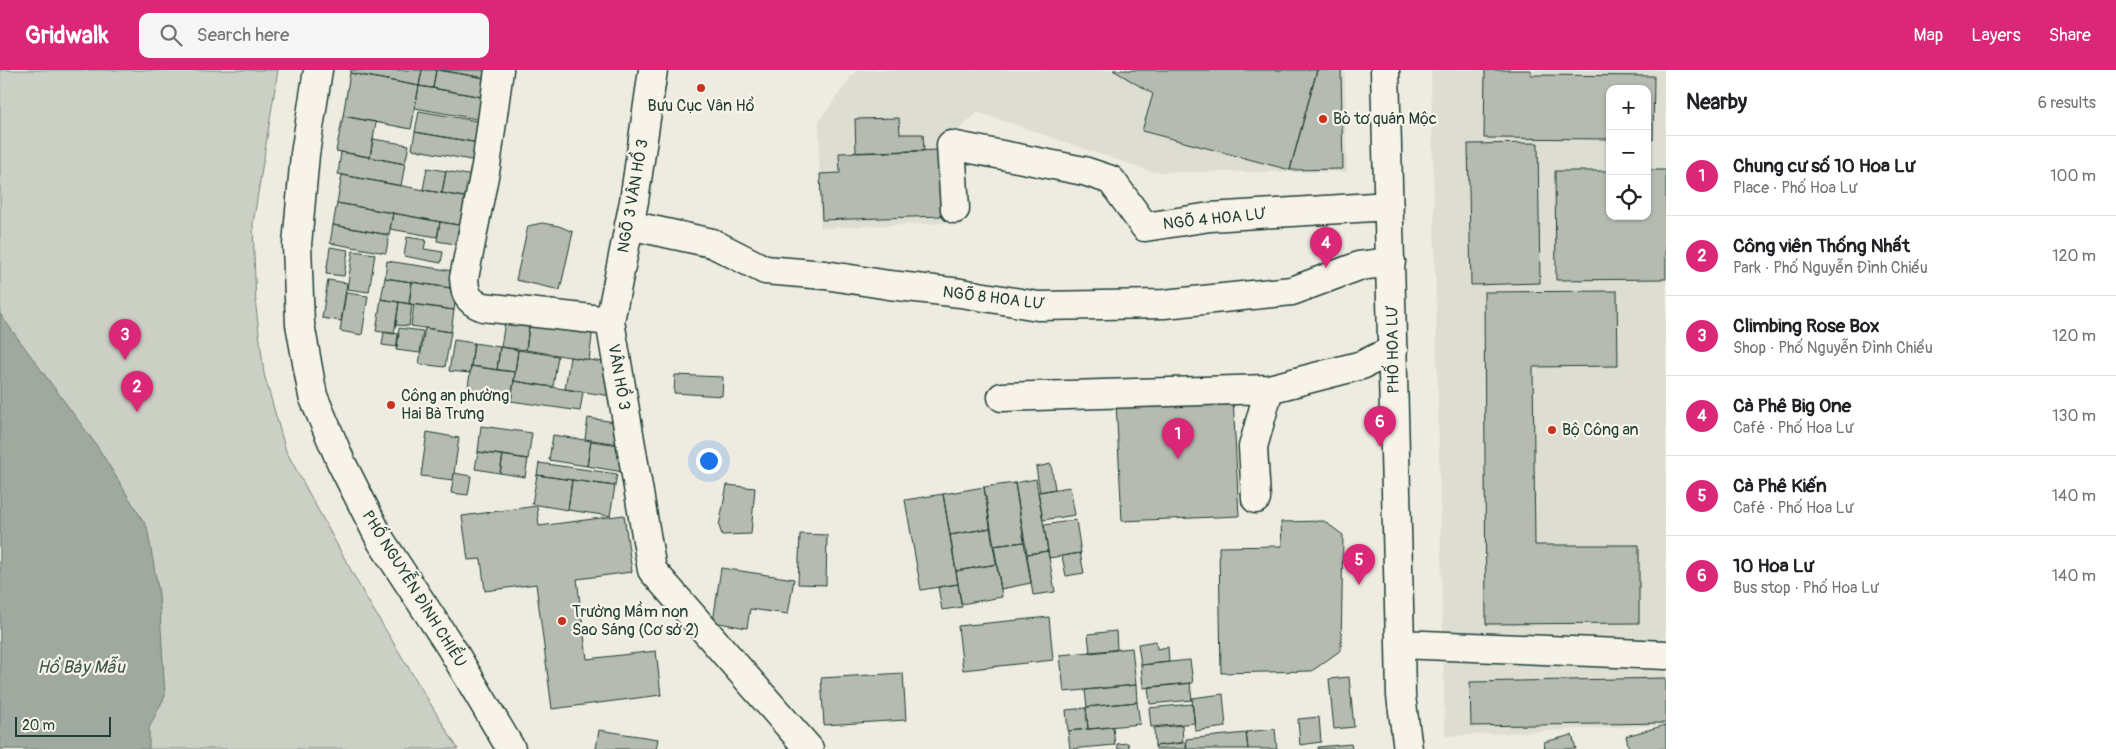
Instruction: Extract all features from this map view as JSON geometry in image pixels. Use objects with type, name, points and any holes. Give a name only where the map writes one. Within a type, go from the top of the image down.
[{"type":"street","name":"PHỐ NGUYỄN ĐÌNH CHIỂU","points":[[318,70],[305,154],[297,245],[300,324],[313,396],[341,462],[381,541],[450,646],[511,749]]},
{"type":"street","name":"VÂN HỒ 3","points":[[499,70],[486,166],[464,278],[465,294],[471,302],[483,307],[610,321],[652,570],[809,749]]},
{"type":"street","name":"NGÕ 3 VÂN HỒ 3","points":[[610,321],[629,225],[653,70]]},
{"type":"street","name":"PHỐ HOA LƯ","points":[[1385,70],[1401,696],[1408,749]]},
{"type":"street","name":"NGÕ 4 HOA LƯ","points":[[955,209],[951,145],[1084,171],[1111,180],[1145,227],[1210,217],[1389,206]]},
{"type":"street","name":"NGÕ 8 HOA LƯ","points":[[629,225],[712,243],[765,270],[825,274],[1038,306],[1164,304],[1292,291],[1359,266],[1391,262]]},
{"type":"street","points":[[1002,397],[1269,389],[1362,365],[1393,350]]},
{"type":"street","points":[[1256,499],[1253,447],[1269,389]]},
{"type":"street","points":[[1400,644],[1666,655]]},
{"type":"shaded area","points":[[0,70],[278,70],[253,224],[256,307],[264,374],[286,451],[365,596],[458,749],[0,749]]},
{"type":"shaded area","points":[[856,70],[1345,70],[1347,172],[1152,172],[978,112],[943,144],[945,223],[820,228],[819,121]]},
{"type":"shaded area","name":"Bộ Công an","points":[[1431,70],[1666,70],[1666,725],[1445,736]]},
{"type":"water","name":"Hồ Bảy Mẫu","points":[[0,314],[97,446],[147,527],[159,594],[165,696],[149,728],[149,749],[0,749]]},
{"type":"building","points":[[351,70],[422,70],[419,86],[350,73]]},
{"type":"building","points":[[422,70],[436,70],[433,88],[419,86]]},
{"type":"building","points":[[436,70],[491,79],[488,98],[433,88]]},
{"type":"building","points":[[440,70],[493,70],[491,79]]},
{"type":"building","points":[[1113,70],[1317,70],[1290,170],[1142,131],[1153,94]]},
{"type":"building","name":"Bò tơ quán Mộc","points":[[1317,70],[1341,70],[1343,169],[1290,170]]},
{"type":"building","points":[[1485,70],[1531,70],[1531,75],[1654,76],[1653,140],[1651,140],[1651,85],[1606,85],[1606,139],[1484,138]]},
{"type":"building","points":[[350,73],[419,86],[411,129],[343,116]]},
{"type":"building","points":[[419,86],[488,98],[483,120],[415,108]]},
{"type":"building","points":[[419,111],[483,122],[479,143],[415,132]]},
{"type":"building","points":[[343,116],[376,122],[370,157],[336,151]]},
{"type":"building","points":[[899,118],[900,134],[923,134],[924,151],[856,153],[855,119]]},
{"type":"building","points":[[415,132],[479,143],[476,161],[412,149]]},
{"type":"building","points":[[373,139],[409,145],[405,164],[370,157]]},
{"type":"building","points":[[1538,143],[1540,283],[1471,285],[1468,144]]},
{"type":"building","points":[[940,150],[942,216],[822,220],[820,174],[840,173],[839,153]]},
{"type":"building","points":[[341,152],[405,164],[401,186],[338,174]]},
{"type":"building","points":[[427,168],[446,171],[442,193],[423,190]]},
{"type":"building","points":[[1651,170],[1666,170],[1666,279],[1556,280],[1555,171],[1606,171],[1606,220],[1651,220]]},
{"type":"building","points":[[446,171],[473,176],[469,198],[442,193]]},
{"type":"building","points":[[342,175],[469,198],[464,226],[337,203]]},
{"type":"building","points":[[337,203],[393,213],[389,235],[333,225]]},
{"type":"building","points":[[393,213],[440,222],[437,237],[390,229]]},
{"type":"building","points":[[440,222],[464,226],[461,245],[437,241]]},
{"type":"building","points":[[542,223],[559,226],[573,232],[560,290],[516,280],[528,226]]},
{"type":"building","points":[[333,225],[389,235],[386,253],[330,243]]},
{"type":"building","points":[[407,237],[426,240],[424,249],[443,252],[441,263],[404,256]]},
{"type":"building","points":[[330,247],[348,250],[344,276],[326,274]]},
{"type":"building","points":[[353,251],[375,254],[369,292],[347,289]]},
{"type":"building","points":[[387,261],[460,272],[457,289],[385,278]]},
{"type":"building","points":[[385,278],[412,282],[409,304],[381,299]]},
{"type":"building","points":[[328,280],[347,283],[341,321],[322,318]]},
{"type":"building","points":[[412,282],[457,289],[454,310],[409,304]]},
{"type":"building","points":[[1617,291],[1618,366],[1533,367],[1535,545],[1639,545],[1639,623],[1486,624],[1484,292]]},
{"type":"building","points":[[346,293],[368,296],[362,335],[340,331]]},
{"type":"building","points":[[381,299],[399,302],[394,334],[376,331]]},
{"type":"building","points":[[399,302],[412,304],[409,326],[396,325]]},
{"type":"building","points":[[414,304],[454,310],[451,332],[411,326]]},
{"type":"building","points":[[506,315],[530,319],[526,350],[501,347]]},
{"type":"building","points":[[530,319],[593,328],[589,360],[526,350]]},
{"type":"building","points":[[399,328],[423,331],[420,353],[396,350]]},
{"type":"building","points":[[425,328],[451,332],[445,367],[419,364]]},
{"type":"building","points":[[384,332],[399,334],[397,347],[382,345]]},
{"type":"building","points":[[454,340],[474,343],[470,373],[449,371]]},
{"type":"building","points":[[474,343],[500,347],[497,370],[471,366]]},
{"type":"building","points":[[500,347],[518,350],[515,372],[497,370]]},
{"type":"building","points":[[518,350],[558,356],[553,387],[514,381]]},
{"type":"building","points":[[570,357],[616,364],[611,396],[565,389]]},
{"type":"building","points":[[471,366],[515,372],[511,401],[467,394]]},
{"type":"building","points":[[675,375],[723,377],[722,396],[674,393]]},
{"type":"building","points":[[514,381],[583,392],[580,411],[511,401]]},
{"type":"building","points":[[1233,396],[1239,516],[1122,521],[1116,402]]},
{"type":"building","points":[[588,418],[622,423],[619,444],[585,439]]},
{"type":"building","points":[[481,426],[532,433],[528,459],[478,452]]},
{"type":"building","points":[[427,432],[459,438],[453,480],[421,476]]},
{"type":"building","points":[[553,435],[591,441],[587,466],[549,460]]},
{"type":"building","points":[[591,441],[627,446],[623,472],[587,466]]},
{"type":"building","points":[[478,452],[503,455],[500,473],[475,469]]},
{"type":"building","points":[[503,455],[528,459],[525,477],[500,473]]},
{"type":"building","points":[[539,463],[617,474],[615,486],[537,475]]},
{"type":"building","points":[[1051,464],[1055,489],[1040,492],[1036,467]]},
{"type":"building","points":[[454,473],[471,476],[468,495],[451,493]]},
{"type":"building","points":[[537,475],[572,480],[568,510],[532,504]]},
{"type":"building","points":[[1036,479],[1048,551],[1027,554],[1015,483]]},
{"type":"building","points":[[572,480],[615,486],[610,516],[568,510]]},
{"type":"building","points":[[1015,483],[1024,542],[993,546],[984,487]]},
{"type":"building","points":[[727,485],[755,488],[751,534],[722,535],[719,526]]},
{"type":"building","points":[[984,487],[991,528],[950,535],[943,494]]},
{"type":"building","points":[[1070,487],[1075,515],[1043,520],[1038,492]]},
{"type":"building","points":[[943,494],[958,584],[921,590],[905,500]]},
{"type":"building","name":"Trường Mầm non Sao Sáng (Cơ sở 2)","points":[[537,506],[539,526],[624,515],[632,572],[577,579],[587,659],[656,651],[661,695],[552,709],[536,584],[485,591],[481,559],[468,560],[462,516]]},
{"type":"building","points":[[1076,520],[1081,553],[1049,558],[1044,525]]},
{"type":"building","points":[[1324,521],[1343,535],[1341,650],[1312,671],[1221,673],[1219,547],[1282,546],[1281,522]]},
{"type":"building","points":[[991,528],[997,564],[956,571],[950,535]]},
{"type":"building","points":[[800,534],[827,535],[826,585],[798,584]]},
{"type":"building","points":[[1024,542],[1031,583],[1001,589],[993,546]]},
{"type":"building","points":[[1048,551],[1055,592],[1033,595],[1027,554]]},
{"type":"building","points":[[1080,553],[1084,573],[1066,576],[1062,556]]},
{"type":"building","points":[[997,564],[1002,597],[961,604],[956,571]]},
{"type":"building","points":[[721,568],[794,579],[788,614],[750,609],[747,628],[713,622]]},
{"type":"building","points":[[958,584],[962,607],[942,610],[938,587]]},
{"type":"building","points":[[1049,617],[1053,660],[963,670],[958,626]]},
{"type":"building","points":[[1116,631],[1117,650],[1090,653],[1088,634]]},
{"type":"building","points":[[1156,641],[1157,649],[1168,647],[1169,662],[1141,665],[1138,644]]},
{"type":"building","points":[[1132,648],[1136,685],[1064,692],[1060,655]]},
{"type":"building","points":[[1190,660],[1193,683],[1143,688],[1141,665]]},
{"type":"building","points":[[903,673],[906,720],[824,725],[821,678]]},
{"type":"building","points":[[1349,677],[1354,727],[1334,729],[1329,679]]},
{"type":"building","points":[[1666,678],[1666,723],[1471,726],[1470,682]]},
{"type":"building","points":[[1190,683],[1192,700],[1150,704],[1148,687]]},
{"type":"building","points":[[1136,685],[1137,702],[1087,707],[1085,690]]},
{"type":"building","points":[[1223,694],[1226,727],[1195,731],[1192,698]]},
{"type":"building","points":[[1137,702],[1140,724],[1088,729],[1086,707]]},
{"type":"building","points":[[1192,704],[1195,723],[1151,727],[1149,708]]},
{"type":"building","points":[[1086,708],[1088,729],[1068,731],[1066,710]]},
{"type":"building","points":[[1319,717],[1321,742],[1300,745],[1298,719]]},
{"type":"building","points":[[1182,725],[1183,743],[1155,746],[1154,728]]},
{"type":"building","points":[[1666,725],[1666,749],[1629,749],[1626,736]]},
{"type":"building","points":[[1113,727],[1115,745],[1070,749],[1068,731]]},
{"type":"building","points":[[1275,729],[1277,749],[1248,749],[1246,732]]},
{"type":"building","points":[[599,730],[658,739],[656,749],[596,749]]},
{"type":"building","points":[[1246,733],[1248,749],[1187,749],[1186,739]]},
{"type":"building","points":[[1572,735],[1576,749],[1545,749],[1544,742]]},
{"type":"building","points":[[1186,742],[1186,749],[1156,749],[1155,746]]},
{"type":"building","points":[[1128,743],[1129,749],[1118,749],[1117,744]]},
{"type":"building","points":[[1351,744],[1352,749],[1318,749],[1318,747]]},
{"type":"place","name":"Bưu Cục Vân Hồ","points":[[701,88]]},
{"type":"place","name":"Bò tơ quán Mộc","points":[[1323,119]]},
{"type":"place","name":"Cà Phê Big One","points":[[1326,268]]},
{"type":"place","name":"Climbing Rose Box","points":[[125,360]]},
{"type":"place","name":"Công an phường Hai Bà Trưng","points":[[391,405]]},
{"type":"place","name":"Công viên Thống Nhất","points":[[137,412]]},
{"type":"place","name":"Bộ Công an","points":[[1552,430]]},
{"type":"place","name":"10 Hoa Lư","points":[[1380,447]]},
{"type":"place","name":"Chung cư số 10 Hoa Lư","points":[[1178,459]]},
{"type":"place","name":"Cà Phê Kiến","points":[[1359,585]]},
{"type":"place","name":"Trường Mầm non Sao Sáng (Cơ sở 2)","points":[[562,621]]}]
